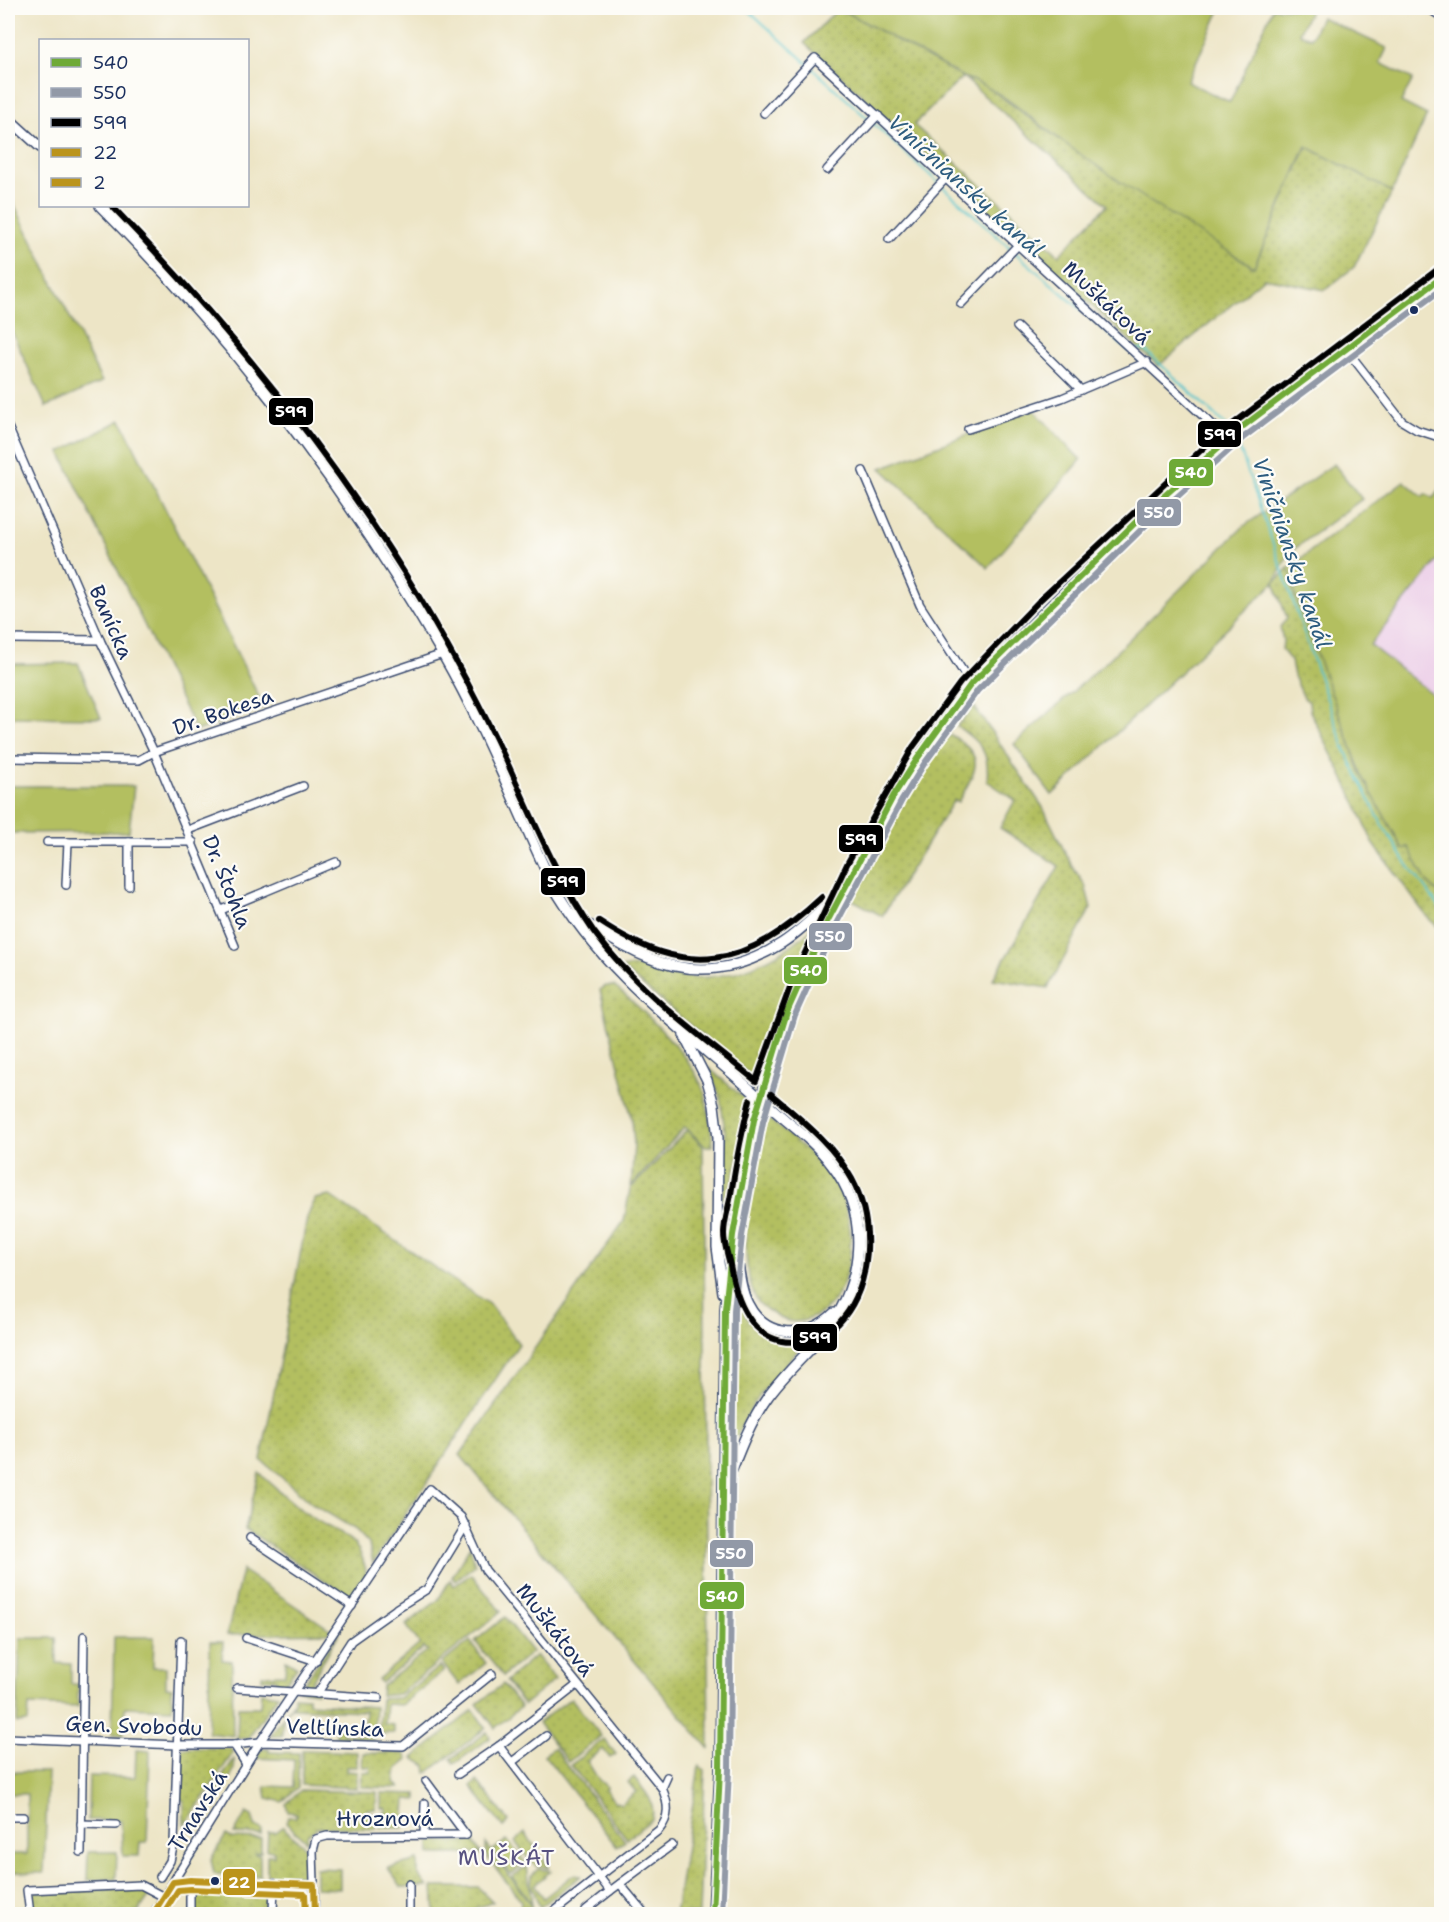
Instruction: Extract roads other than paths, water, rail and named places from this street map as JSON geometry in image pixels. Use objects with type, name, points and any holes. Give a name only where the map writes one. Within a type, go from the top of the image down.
[{"type":"main road","points":[[8,118],[39,146]]},
{"type":"main road","points":[[101,207],[191,302],[262,386],[335,483],[371,536],[442,654],[477,721],[552,884],[568,910],[607,961],[681,1030],[782,1117],[831,1164],[854,1208],[858,1234],[858,1257],[852,1282],[826,1331],[782,1380],[759,1411],[744,1440],[723,1493]]},
{"type":"main road","points":[[713,1914],[720,1783],[725,1309],[733,1235],[754,1119],[780,1034],[805,969],[894,795],[971,684],[1102,554],[1233,435],[1442,277]]},
{"type":"main road","points":[[568,910],[606,937],[642,957],[669,966],[708,968],[739,962],[781,944],[844,890]]},
{"type":"main road","points":[[681,1030],[707,1080],[714,1105],[718,1138],[717,1247],[725,1309]]},
{"type":"main road","points":[[733,1235],[748,1304],[764,1322],[782,1332],[800,1333],[821,1324],[841,1305]]},
{"type":"street","points":[[1428,8],[1442,17]]},
{"type":"street","name":"Muškátová","points":[[764,112],[815,58],[1147,362],[1233,435]]},
{"type":"street","points":[[827,170],[878,115]]},
{"type":"street","points":[[890,239],[946,178]]},
{"type":"street","points":[[961,304],[1019,244]]},
{"type":"street","points":[[1017,327],[1081,390]]},
{"type":"street","points":[[1346,349],[1402,421],[1417,430],[1442,438]]},
{"type":"street","name":"Muškátová","points":[[968,429],[1062,398],[1147,362]]},
{"type":"street","name":"Banícka","points":[[8,427],[100,640],[154,752],[188,830]]},
{"type":"street","points":[[863,471],[920,605],[971,684]]},
{"type":"street","points":[[8,639],[100,640]]},
{"type":"street","name":"Dr. Bokesa","points":[[8,758],[139,760],[154,752],[442,654]]},
{"type":"street","points":[[188,830],[303,786]]},
{"type":"street","name":"Dr. Štohla","points":[[188,830],[235,946]]},
{"type":"street","points":[[46,842],[193,842]]},
{"type":"street","points":[[66,885],[68,842]]},
{"type":"street","points":[[129,842],[129,886]]},
{"type":"street","points":[[221,910],[336,862]]},
{"type":"street","name":"Muškátová","points":[[430,1490],[466,1525],[486,1570],[662,1788]]},
{"type":"street","name":"Trnavská","points":[[153,1914],[260,1742],[430,1490]]},
{"type":"street","points":[[317,1694],[351,1641],[427,1589],[466,1525]]},
{"type":"street","points":[[250,1538],[352,1606]]},
{"type":"street","points":[[81,1852],[84,1636]]},
{"type":"street","points":[[246,1638],[316,1661]]},
{"type":"street","points":[[160,1877],[170,1861],[174,1843],[181,1640]]},
{"type":"street","name":"Veltlínska","points":[[260,1742],[403,1746],[492,1674]]},
{"type":"street","points":[[458,1774],[499,1746],[577,1685]]},
{"type":"street","points":[[237,1688],[379,1698]]},
{"type":"street","points":[[512,1762],[546,1736]]},
{"type":"street","name":"Gen. Svobodu","points":[[8,1738],[178,1745],[234,1745],[260,1742]]},
{"type":"street","points":[[234,1745],[246,1764]]},
{"type":"street","points":[[499,1746],[610,1891]]},
{"type":"street","points":[[551,1914],[665,1823],[666,1798],[662,1788],[667,1777]]},
{"type":"street","name":"Hroznová","points":[[314,1885],[313,1851],[316,1839],[327,1836],[466,1835],[426,1781]]},
{"type":"street","points":[[424,1803],[424,1835]]},
{"type":"street","points":[[8,1817],[23,1817]]},
{"type":"street","points":[[81,1824],[116,1825]]},
{"type":"street","points":[[589,1914],[586,1910],[672,1845]]},
{"type":"street","points":[[190,1880],[190,1914]]},
{"type":"street","points":[[173,1882],[190,1880],[314,1885],[315,1914]]},
{"type":"street","points":[[273,1914],[274,1884]]},
{"type":"street","points":[[409,1884],[409,1914]]},
{"type":"street","points":[[621,1884],[645,1914]]},
{"type":"street","points":[[30,1914],[27,1890],[141,1886],[164,1897]]},
{"type":"waterway","name":"Viničniansky kanál","points":[[746,8],[1019,256],[1129,351]]},
{"type":"waterway","name":"Viničniansky kanál","points":[[1135,350],[1144,349],[1232,431]]},
{"type":"waterway","name":"Viničniansky kanál","points":[[1235,435],[1345,750],[1378,817],[1405,861],[1442,911]]},
{"type":"district","name":"MUŠKÁT","points":[[507,1857]]}]
